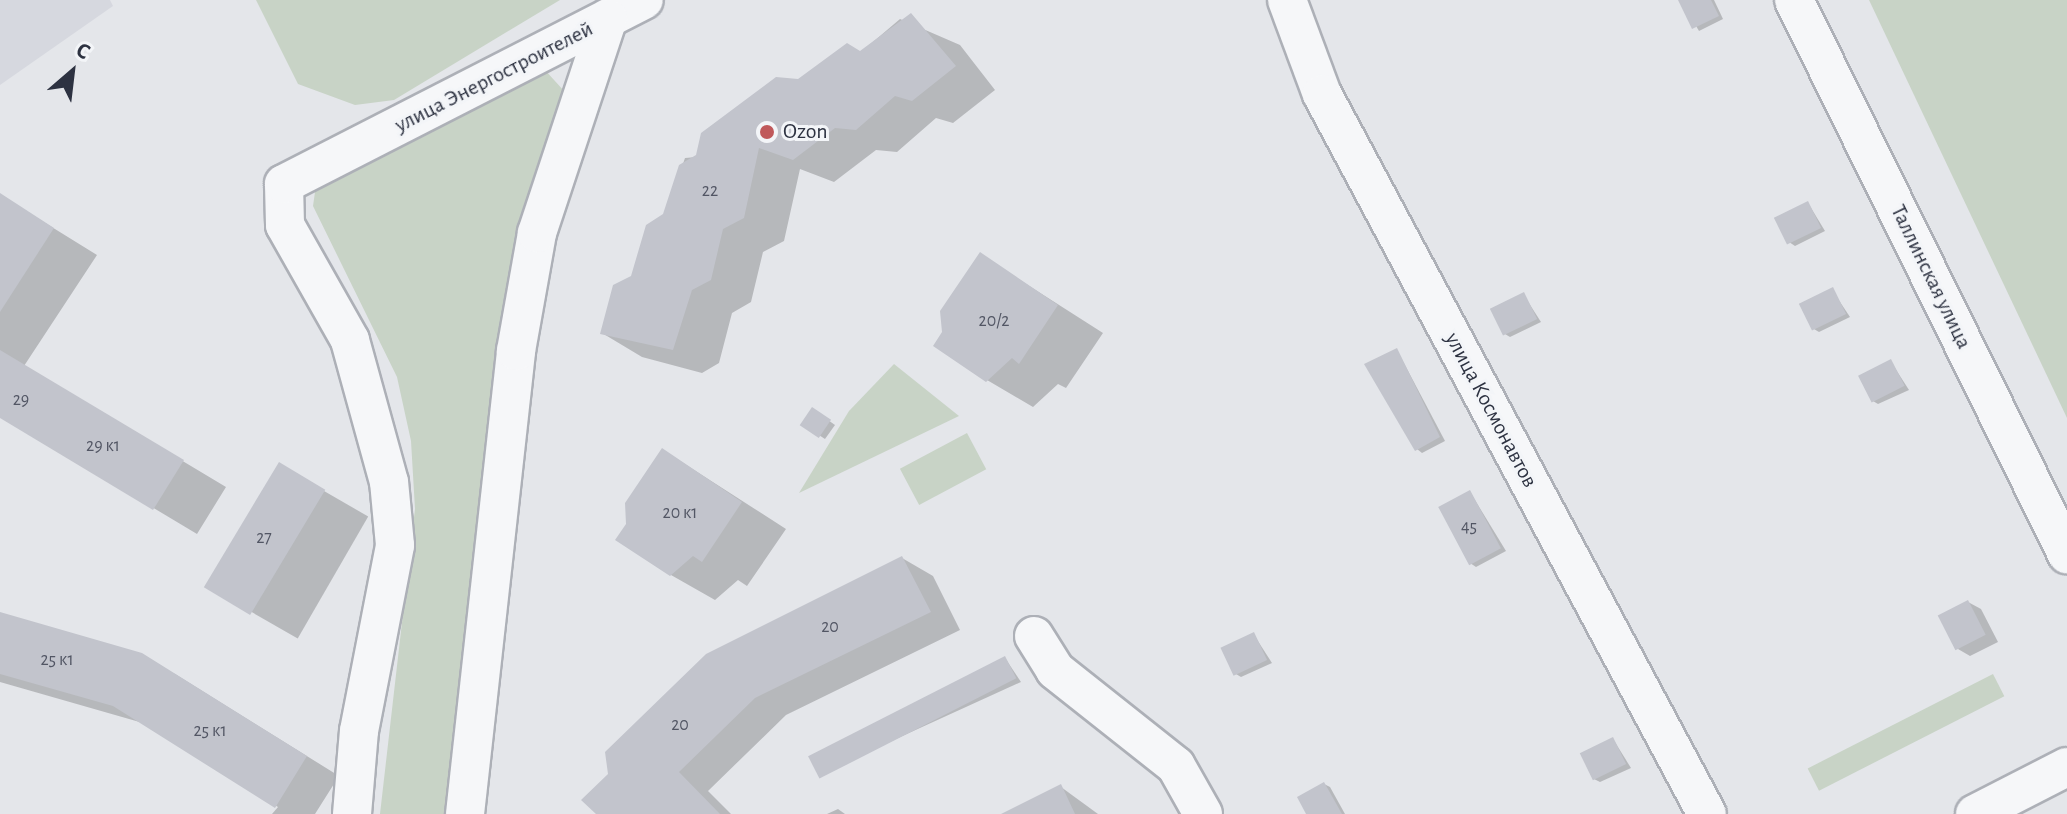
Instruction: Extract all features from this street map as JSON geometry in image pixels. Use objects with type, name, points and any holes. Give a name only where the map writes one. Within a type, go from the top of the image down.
[{"type":"street","points":[[608,18],[644,0]]},
{"type":"street","name":"улица Космонавтов","points":[[1287,0],[1322,94],[1707,814]]},
{"type":"street","name":"Таллинская улица","points":[[1794,0],[2067,554]]},
{"type":"street","name":"улица Энергостроителей","points":[[352,814],[359,731],[395,545],[389,482],[350,340],[285,225],[284,184],[608,18]]},
{"type":"street","name":"улица Энергостроителей","points":[[465,814],[519,336],[537,233],[608,18]]},
{"type":"street","points":[[526,60],[557,61],[571,73],[581,100]]},
{"type":"street","points":[[1034,636],[1055,670],[1176,766],[1203,814]]},
{"type":"street","points":[[1975,814],[2067,767]]},
{"type":"shaded area","points":[[0,0],[110,0],[113,6],[0,85]]},
{"type":"shaded area","points":[[256,0],[560,0],[394,100],[355,105],[298,84]]},
{"type":"shaded area","points":[[1869,0],[2067,0],[2067,418]]},
{"type":"shaded area","points":[[544,69],[565,92],[459,814],[380,814],[415,509],[411,441],[397,377],[313,206],[315,192],[324,177]]},
{"type":"shaded area","points":[[894,364],[959,416],[799,493],[849,411]]},
{"type":"shaded area","points":[[967,433],[986,469],[919,505],[900,469]]},
{"type":"shaded area","points":[[1993,674],[2004,696],[1819,791],[1808,768]]},
{"type":"building","points":[[1678,0],[1711,0],[1719,16],[1692,29]]},
{"type":"building","points":[[911,13],[956,66],[912,101],[895,96],[856,130],[835,128],[793,160],[759,148],[744,218],[723,229],[711,280],[692,290],[673,350],[600,334],[613,285],[631,276],[646,225],[663,214],[679,165],[696,155],[701,133],[776,77],[798,79],[847,43],[860,51]]},
{"type":"building","points":[[0,193],[54,228],[0,312]]},
{"type":"building","points":[[1808,201],[1821,228],[1787,245],[1774,218]]},
{"type":"building","points":[[980,252],[1058,305],[1019,364],[1012,358],[986,382],[933,346],[942,332],[940,311]]},
{"type":"building","points":[[1833,287],[1846,314],[1812,331],[1799,304]]},
{"type":"building","points":[[1524,292],[1537,319],[1503,336],[1490,309]]},
{"type":"building","points":[[1397,348],[1440,437],[1415,451],[1364,364]]},
{"type":"building","points":[[0,350],[184,460],[153,510],[0,418]]},
{"type":"building","points":[[1891,359],[1905,386],[1872,403],[1858,376]]},
{"type":"building","points":[[812,407],[831,420],[819,438],[800,425]]},
{"type":"building","points":[[662,448],[742,502],[702,562],[693,556],[670,576],[615,540],[626,524],[625,503]]},
{"type":"building","points":[[279,462],[325,490],[250,615],[204,587]]},
{"type":"building","points":[[1470,490],[1501,548],[1469,565],[1438,507]]},
{"type":"building","points":[[902,556],[931,612],[755,698],[679,772],[720,814],[596,814],[581,800],[608,774],[605,752],[706,654]]},
{"type":"building","points":[[1968,600],[1986,635],[1955,650],[1938,615]]},
{"type":"building","points":[[0,612],[142,653],[307,756],[275,808],[113,706],[0,674]]},
{"type":"building","points":[[1254,632],[1267,660],[1234,676],[1220,648]]},
{"type":"building","points":[[1005,656],[1016,678],[819,779],[808,756]]},
{"type":"building","points":[[1613,737],[1626,764],[1593,780],[1580,753]]},
{"type":"building","points":[[1324,782],[1342,814],[1306,814],[1297,797]]},
{"type":"building","points":[[1061,784],[1075,814],[1001,814]]},
{"type":"place","name":"Ozon","points":[[767,132]]}]
